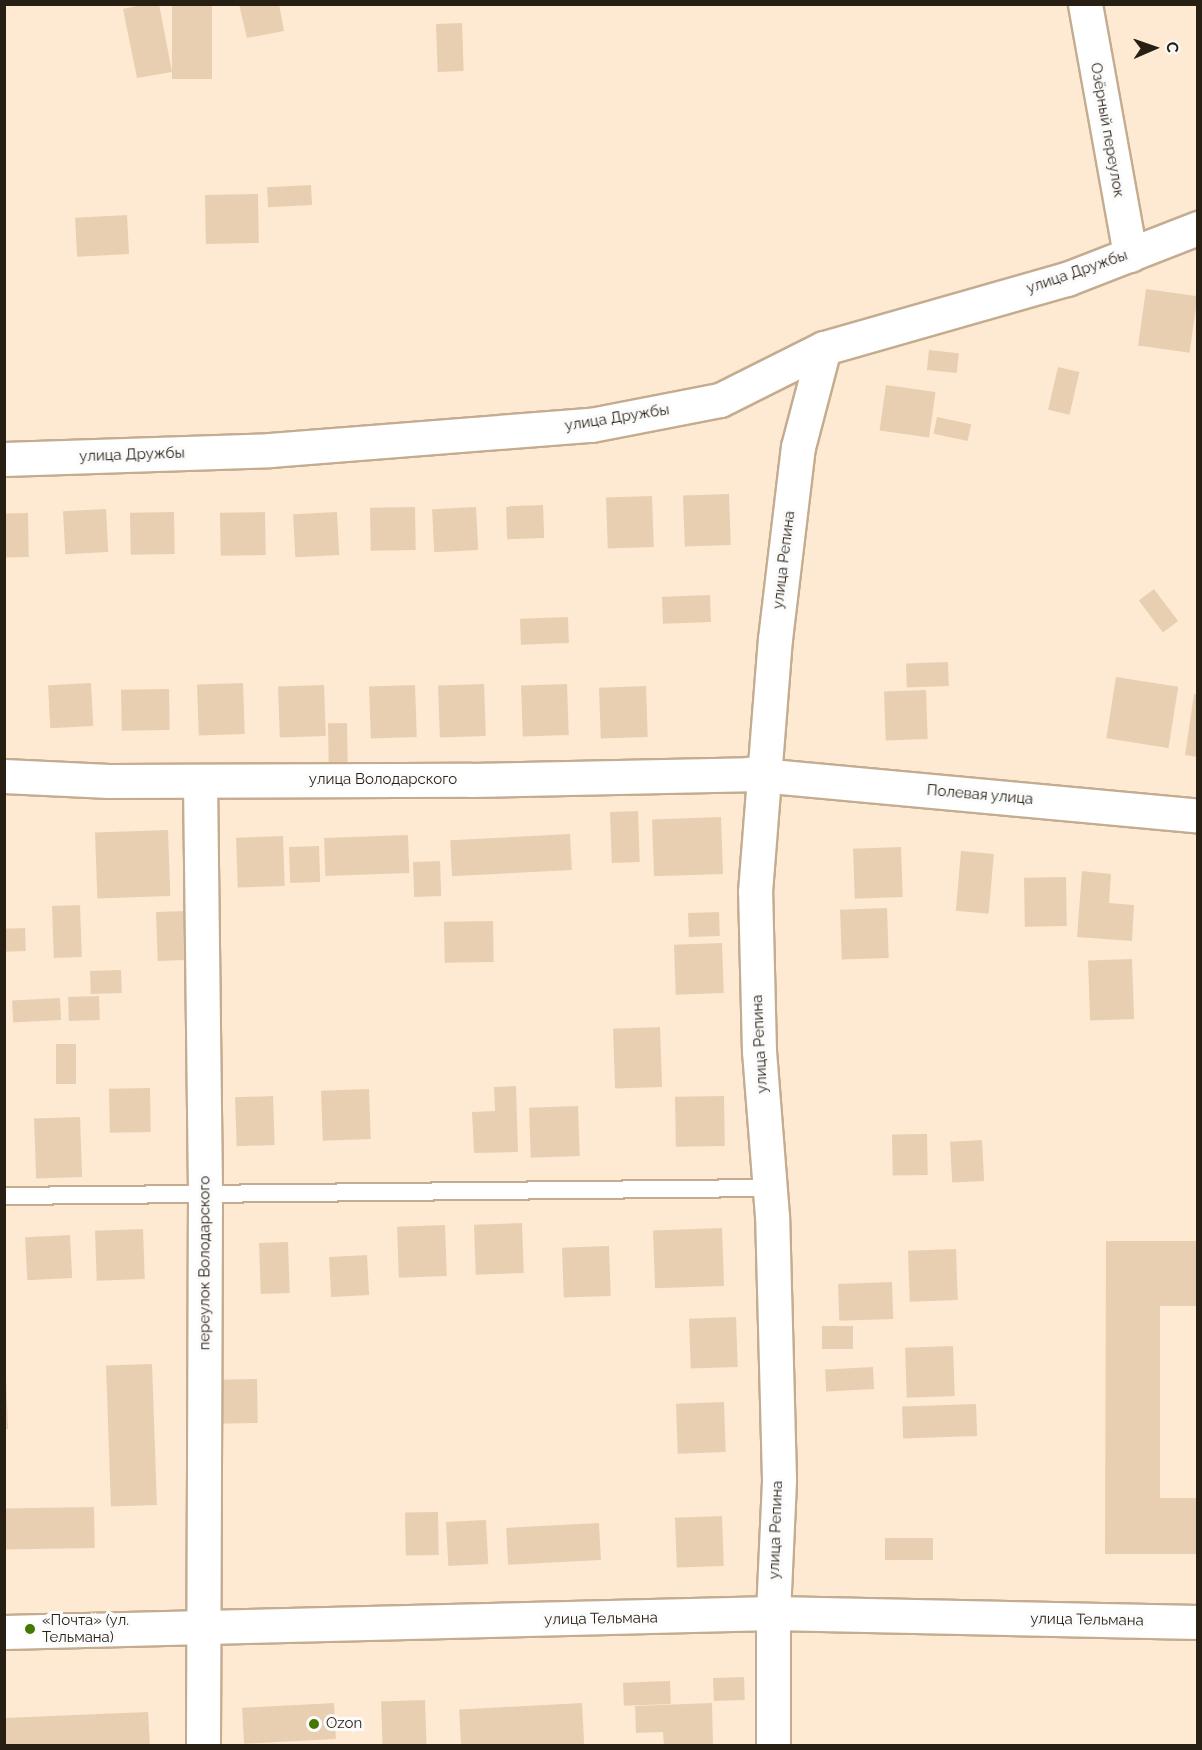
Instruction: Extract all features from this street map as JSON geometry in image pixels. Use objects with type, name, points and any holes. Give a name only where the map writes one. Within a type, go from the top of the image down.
[{"type":"street","name":"Озёрный переулок","points":[[1084,4],[1130,255]]},
{"type":"street","name":"улица Дружбы","points":[[4,459],[270,450],[591,425],[720,400],[824,348],[1067,279],[1197,228]]},
{"type":"street","name":"улица Репина","points":[[773,1746],[773,1613],[779,1479],[769,1188],[759,1051],[755,892],[762,775],[798,447],[824,348]]},
{"type":"street","name":"улица Володарского","points":[[4,776],[200,781],[762,775]]},
{"type":"street","name":"Полевая улица","points":[[762,775],[1197,816]]},
{"type":"street","name":"переулок Володарского","points":[[200,781],[205,1194],[203,1746]]},
{"type":"street","name":"улица Тельмана","points":[[4,1632],[773,1613],[1197,1622]]},
{"type":"lane","points":[[4,1196],[769,1188]]},
{"type":"building","points":[[145,4],[159,4],[172,72],[137,78],[123,9]]},
{"type":"building","points":[[172,4],[212,4],[212,79],[172,79]]},
{"type":"building","points":[[239,4],[279,4],[284,31],[247,38]]},
{"type":"building","points":[[462,23],[464,71],[438,72],[436,24]]},
{"type":"building","points":[[311,185],[312,205],[268,207],[267,187]]},
{"type":"building","points":[[258,194],[259,243],[206,244],[205,195]]},
{"type":"building","points":[[127,215],[129,254],[77,257],[75,218]]},
{"type":"building","points":[[1146,289],[1197,296],[1190,353],[1138,345]]},
{"type":"building","points":[[929,350],[959,353],[957,373],[927,370]]},
{"type":"building","points":[[1058,367],[1079,372],[1070,415],[1048,410]]},
{"type":"building","points":[[886,385],[936,392],[929,438],[880,431]]},
{"type":"building","points":[[937,417],[971,424],[968,441],[933,434]]},
{"type":"building","points":[[729,494],[731,545],[685,547],[683,496]]},
{"type":"building","points":[[652,496],[654,547],[608,549],[606,498]]},
{"type":"building","points":[[543,505],[544,538],[507,539],[506,506]]},
{"type":"building","points":[[415,507],[416,550],[371,551],[370,508]]},
{"type":"building","points":[[476,507],[478,550],[434,552],[432,509]]},
{"type":"building","points":[[106,509],[108,552],[65,554],[63,511]]},
{"type":"building","points":[[174,512],[175,554],[131,555],[130,513]]},
{"type":"building","points":[[265,512],[266,555],[221,556],[220,513]]},
{"type":"building","points":[[337,512],[339,555],[295,557],[293,514]]},
{"type":"building","points":[[4,513],[28,513],[29,557],[5,557]]},
{"type":"building","points":[[1154,589],[1178,621],[1163,632],[1139,600]]},
{"type":"building","points":[[710,595],[711,622],[663,624],[662,597]]},
{"type":"building","points":[[568,617],[569,643],[521,645],[520,619]]},
{"type":"building","points":[[948,662],[949,686],[907,687],[906,663]]},
{"type":"building","points":[[1116,677],[1178,687],[1169,748],[1106,738]]},
{"type":"building","points":[[91,683],[93,726],[50,728],[48,685]]},
{"type":"building","points":[[243,683],[245,734],[199,736],[197,685]]},
{"type":"building","points":[[484,684],[486,736],[440,738],[438,686]]},
{"type":"building","points":[[567,684],[569,735],[523,737],[521,686]]},
{"type":"building","points":[[324,685],[326,736],[280,738],[278,687]]},
{"type":"building","points":[[415,685],[417,737],[371,739],[369,687]]},
{"type":"building","points":[[646,686],[648,737],[601,739],[599,688]]},
{"type":"building","points":[[169,689],[170,730],[122,731],[121,690]]},
{"type":"building","points":[[926,690],[928,739],[886,740],[884,691]]},
{"type":"building","points":[[1194,694],[1198,695],[1198,757],[1185,755]]},
{"type":"building","points":[[328,723],[347,723],[348,763],[329,763]]},
{"type":"building","points":[[638,811],[640,862],[612,863],[610,812]]},
{"type":"building","points":[[721,817],[723,874],[654,876],[652,819]]},
{"type":"building","points":[[168,830],[170,896],[97,899],[95,833]]},
{"type":"building","points":[[570,834],[572,870],[452,876],[450,840]]},
{"type":"building","points":[[408,835],[409,873],[325,876],[324,838]]},
{"type":"building","points":[[283,836],[285,886],[238,888],[236,838]]},
{"type":"building","points":[[319,846],[320,882],[290,883],[289,847]]},
{"type":"building","points":[[901,847],[903,897],[855,899],[853,849]]},
{"type":"building","points":[[961,851],[994,854],[989,914],[956,911]]},
{"type":"building","points":[[440,861],[441,896],[414,897],[413,862]]},
{"type":"building","points":[[1082,871],[1111,874],[1109,903],[1134,905],[1132,941],[1077,937]]},
{"type":"building","points":[[1066,877],[1067,926],[1025,927],[1024,878]]},
{"type":"building","points":[[80,905],[82,957],[54,958],[52,906]]},
{"type":"building","points":[[887,908],[889,958],[842,960],[840,910]]},
{"type":"building","points":[[184,911],[186,960],[158,961],[156,912]]},
{"type":"building","points":[[719,912],[720,936],[689,937],[688,913]]},
{"type":"building","points":[[493,921],[494,962],[445,963],[444,922]]},
{"type":"building","points":[[25,928],[26,951],[5,952],[4,929]]},
{"type":"building","points":[[722,943],[724,993],[676,995],[674,945]]},
{"type":"building","points":[[1132,959],[1134,1019],[1090,1020],[1088,961]]},
{"type":"building","points":[[121,970],[122,993],[91,994],[90,971]]},
{"type":"building","points":[[99,996],[100,1020],[69,1021],[68,997]]},
{"type":"building","points":[[60,998],[61,1020],[13,1022],[12,1001]]},
{"type":"building","points":[[660,1027],[662,1087],[615,1089],[613,1029]]},
{"type":"building","points":[[56,1044],[76,1044],[76,1084],[56,1084]]},
{"type":"building","points":[[516,1086],[518,1152],[474,1153],[472,1112],[495,1111],[494,1087]]},
{"type":"building","points":[[150,1088],[151,1132],[110,1133],[109,1089]]},
{"type":"building","points":[[369,1089],[371,1139],[323,1141],[321,1091]]},
{"type":"building","points":[[273,1096],[275,1145],[237,1146],[235,1097]]},
{"type":"building","points":[[724,1096],[725,1146],[676,1147],[675,1097]]},
{"type":"building","points":[[578,1106],[580,1156],[531,1158],[529,1108]]},
{"type":"building","points":[[80,1117],[82,1177],[36,1179],[34,1119]]},
{"type":"building","points":[[927,1134],[928,1175],[893,1176],[892,1135]]},
{"type":"building","points":[[982,1140],[984,1181],[952,1183],[950,1142]]},
{"type":"building","points":[[522,1223],[524,1273],[476,1275],[474,1225]]},
{"type":"building","points":[[445,1225],[447,1276],[399,1278],[397,1227]]},
{"type":"building","points":[[722,1228],[724,1286],[655,1288],[653,1230]]},
{"type":"building","points":[[143,1229],[145,1279],[97,1281],[95,1231]]},
{"type":"building","points":[[70,1235],[72,1278],[27,1280],[25,1237]]},
{"type":"building","points":[[1106,1241],[1198,1241],[1198,1306],[1160,1306],[1160,1498],[1198,1498],[1198,1554],[1105,1554]]},
{"type":"building","points":[[288,1242],[290,1293],[261,1294],[259,1243]]},
{"type":"building","points":[[609,1246],[611,1296],[564,1298],[562,1248]]},
{"type":"building","points":[[956,1249],[958,1300],[910,1302],[908,1251]]},
{"type":"building","points":[[367,1255],[369,1295],[331,1297],[329,1257]]},
{"type":"building","points":[[892,1282],[893,1319],[839,1321],[838,1284]]},
{"type":"building","points":[[736,1317],[738,1367],[691,1369],[689,1319]]},
{"type":"building","points":[[822,1326],[853,1326],[853,1349],[822,1349]]},
{"type":"building","points":[[953,1346],[955,1396],[907,1398],[905,1348]]},
{"type":"building","points":[[152,1364],[157,1505],[111,1507],[106,1366]]},
{"type":"building","points":[[873,1367],[874,1389],[826,1391],[825,1370]]},
{"type":"building","points":[[4,1375],[6,1375],[8,1429],[4,1429]]},
{"type":"building","points":[[257,1379],[258,1423],[217,1424],[216,1380]]},
{"type":"building","points":[[724,1402],[726,1452],[678,1454],[676,1404]]},
{"type":"building","points":[[976,1404],[977,1436],[903,1439],[902,1407]]},
{"type":"building","points":[[94,1507],[95,1548],[5,1550],[4,1509]]},
{"type":"building","points":[[438,1512],[439,1555],[406,1556],[405,1513]]},
{"type":"building","points":[[722,1516],[724,1566],[677,1568],[675,1518]]},
{"type":"building","points":[[486,1520],[488,1564],[448,1566],[446,1522]]},
{"type":"building","points":[[599,1523],[601,1560],[508,1565],[506,1528]]},
{"type":"building","points":[[885,1538],[933,1538],[933,1560],[885,1560]]},
{"type":"building","points":[[744,1677],[745,1700],[714,1701],[713,1678]]},
{"type":"building","points":[[670,1681],[671,1704],[624,1706],[623,1683]]},
{"type":"building","points":[[425,1700],[427,1746],[383,1746],[381,1702]]},
{"type":"building","points":[[334,1703],[336,1739],[244,1744],[242,1708]]},
{"type":"building","points":[[582,1703],[584,1746],[461,1746],[459,1709]]},
{"type":"building","points":[[712,1703],[713,1746],[664,1746],[663,1732],[636,1733],[635,1706]]},
{"type":"building","points":[[148,1712],[150,1746],[4,1746],[4,1718]]},
{"type":"place","name":"«Почта» (ул. Тельмана)","points":[[30,1629]]},
{"type":"place","name":"Ozon","points":[[314,1724]]}]
